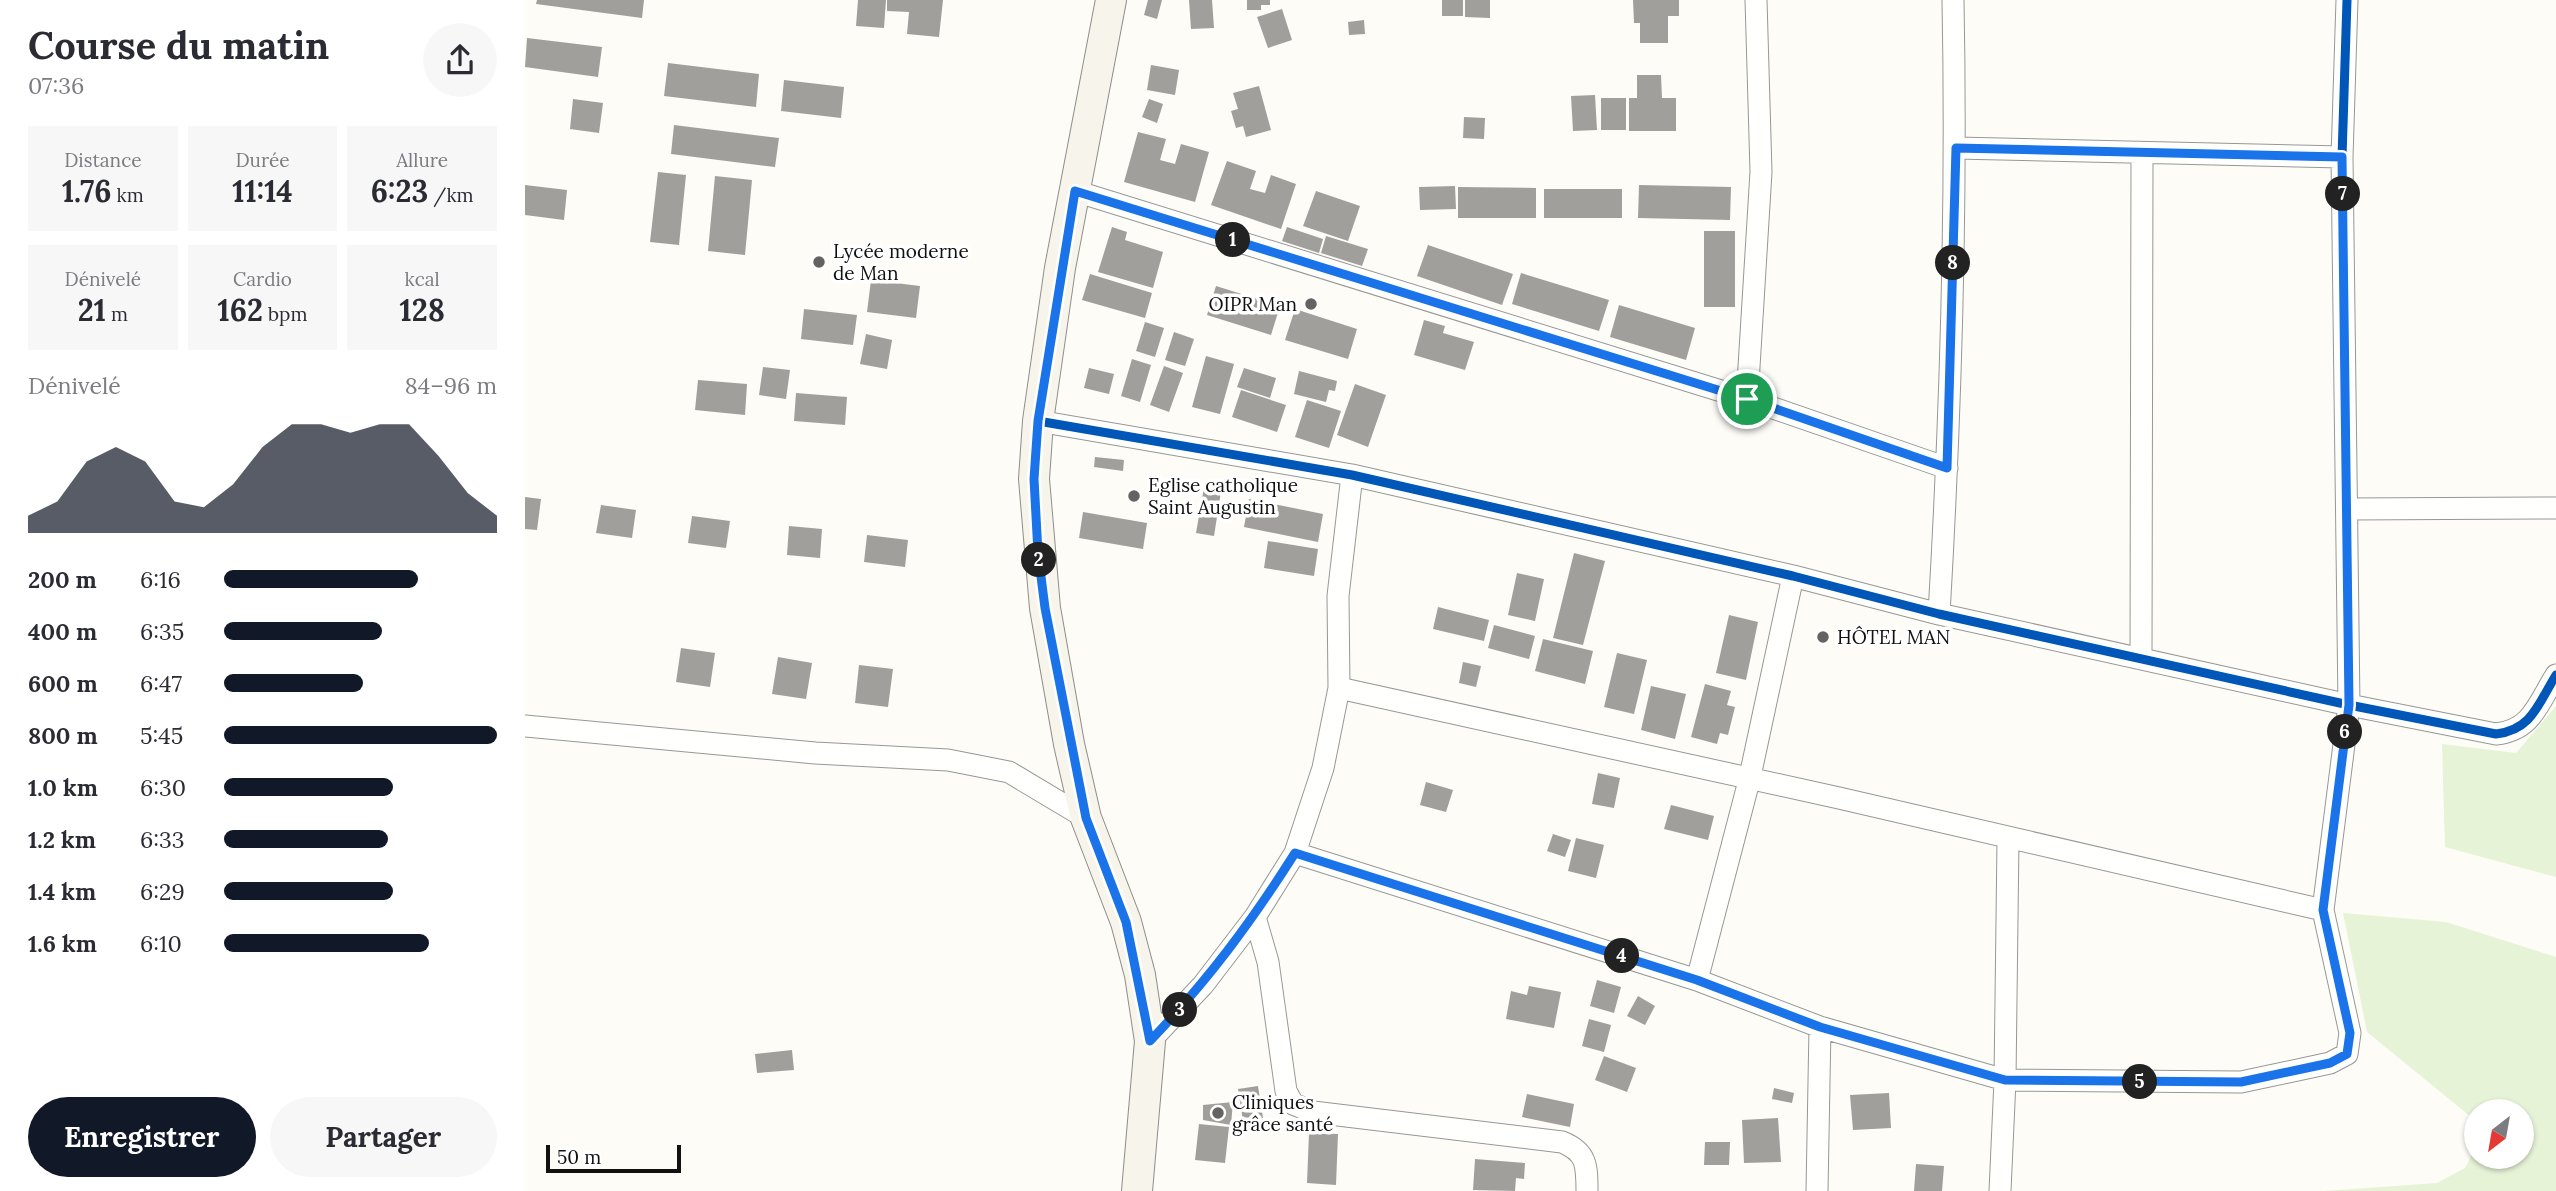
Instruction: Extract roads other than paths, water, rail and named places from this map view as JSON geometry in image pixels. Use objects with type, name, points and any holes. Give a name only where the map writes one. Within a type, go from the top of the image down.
[{"type":"main road","points":[[1111,0],[1075,191],[1038,421],[1034,479],[1045,608],[1086,818],[1126,922],[1150,1041],[1137,1191]]},
{"type":"street","points":[[1747,399],[1761,172],[1756,0]]},
{"type":"street","points":[[1939,614],[1947,468],[1956,148],[1952,0]]},
{"type":"street","points":[[1295,853],[1697,980],[1820,1027],[2005,1080],[2241,1082],[2330,1063],[2347,1054],[2350,1033],[2323,910],[2349,705],[2342,157],[2347,0]]},
{"type":"street","points":[[1956,148],[2342,157]]},
{"type":"street","points":[[2141,657],[2142,154]]},
{"type":"street","points":[[1075,191],[1747,399],[1947,468]]},
{"type":"street","points":[[1038,421],[1352,475],[1793,576],[1939,614],[2349,705],[2497,734],[2515,732],[2527,721],[2556,675]]},
{"type":"street","points":[[1150,1041],[1203,985],[1255,917],[1295,853],[1323,768],[1339,688],[1338,596],[1352,475]]},
{"type":"street","points":[[2348,509],[2556,508]]},
{"type":"street","points":[[1697,980],[1749,780],[1793,576]]},
{"type":"street","points":[[1339,688],[2323,910]]},
{"type":"street","points":[[525,726],[815,754],[948,760],[1009,772],[1086,818]]},
{"type":"street","points":[[2000,1191],[2005,1080],[2008,839]]},
{"type":"street","points":[[1255,917],[1268,962],[1286,1091],[1293,1104],[1313,1112],[1562,1142],[1575,1147],[1587,1162],[1587,1191]]},
{"type":"street","points":[[1817,1191],[1820,1027]]},
{"type":"place","name":"Lycée moderne de Man","points":[[819,262]]},
{"type":"place","name":"OIPR Man","points":[[1311,304]]},
{"type":"place","name":"Eglise catholique Saint Augustin","points":[[1134,496]]},
{"type":"place","name":"HÔTEL MAN","points":[[1823,637]]},
{"type":"place","name":"Cliniques grâce santé","points":[[1218,1113]]}]
